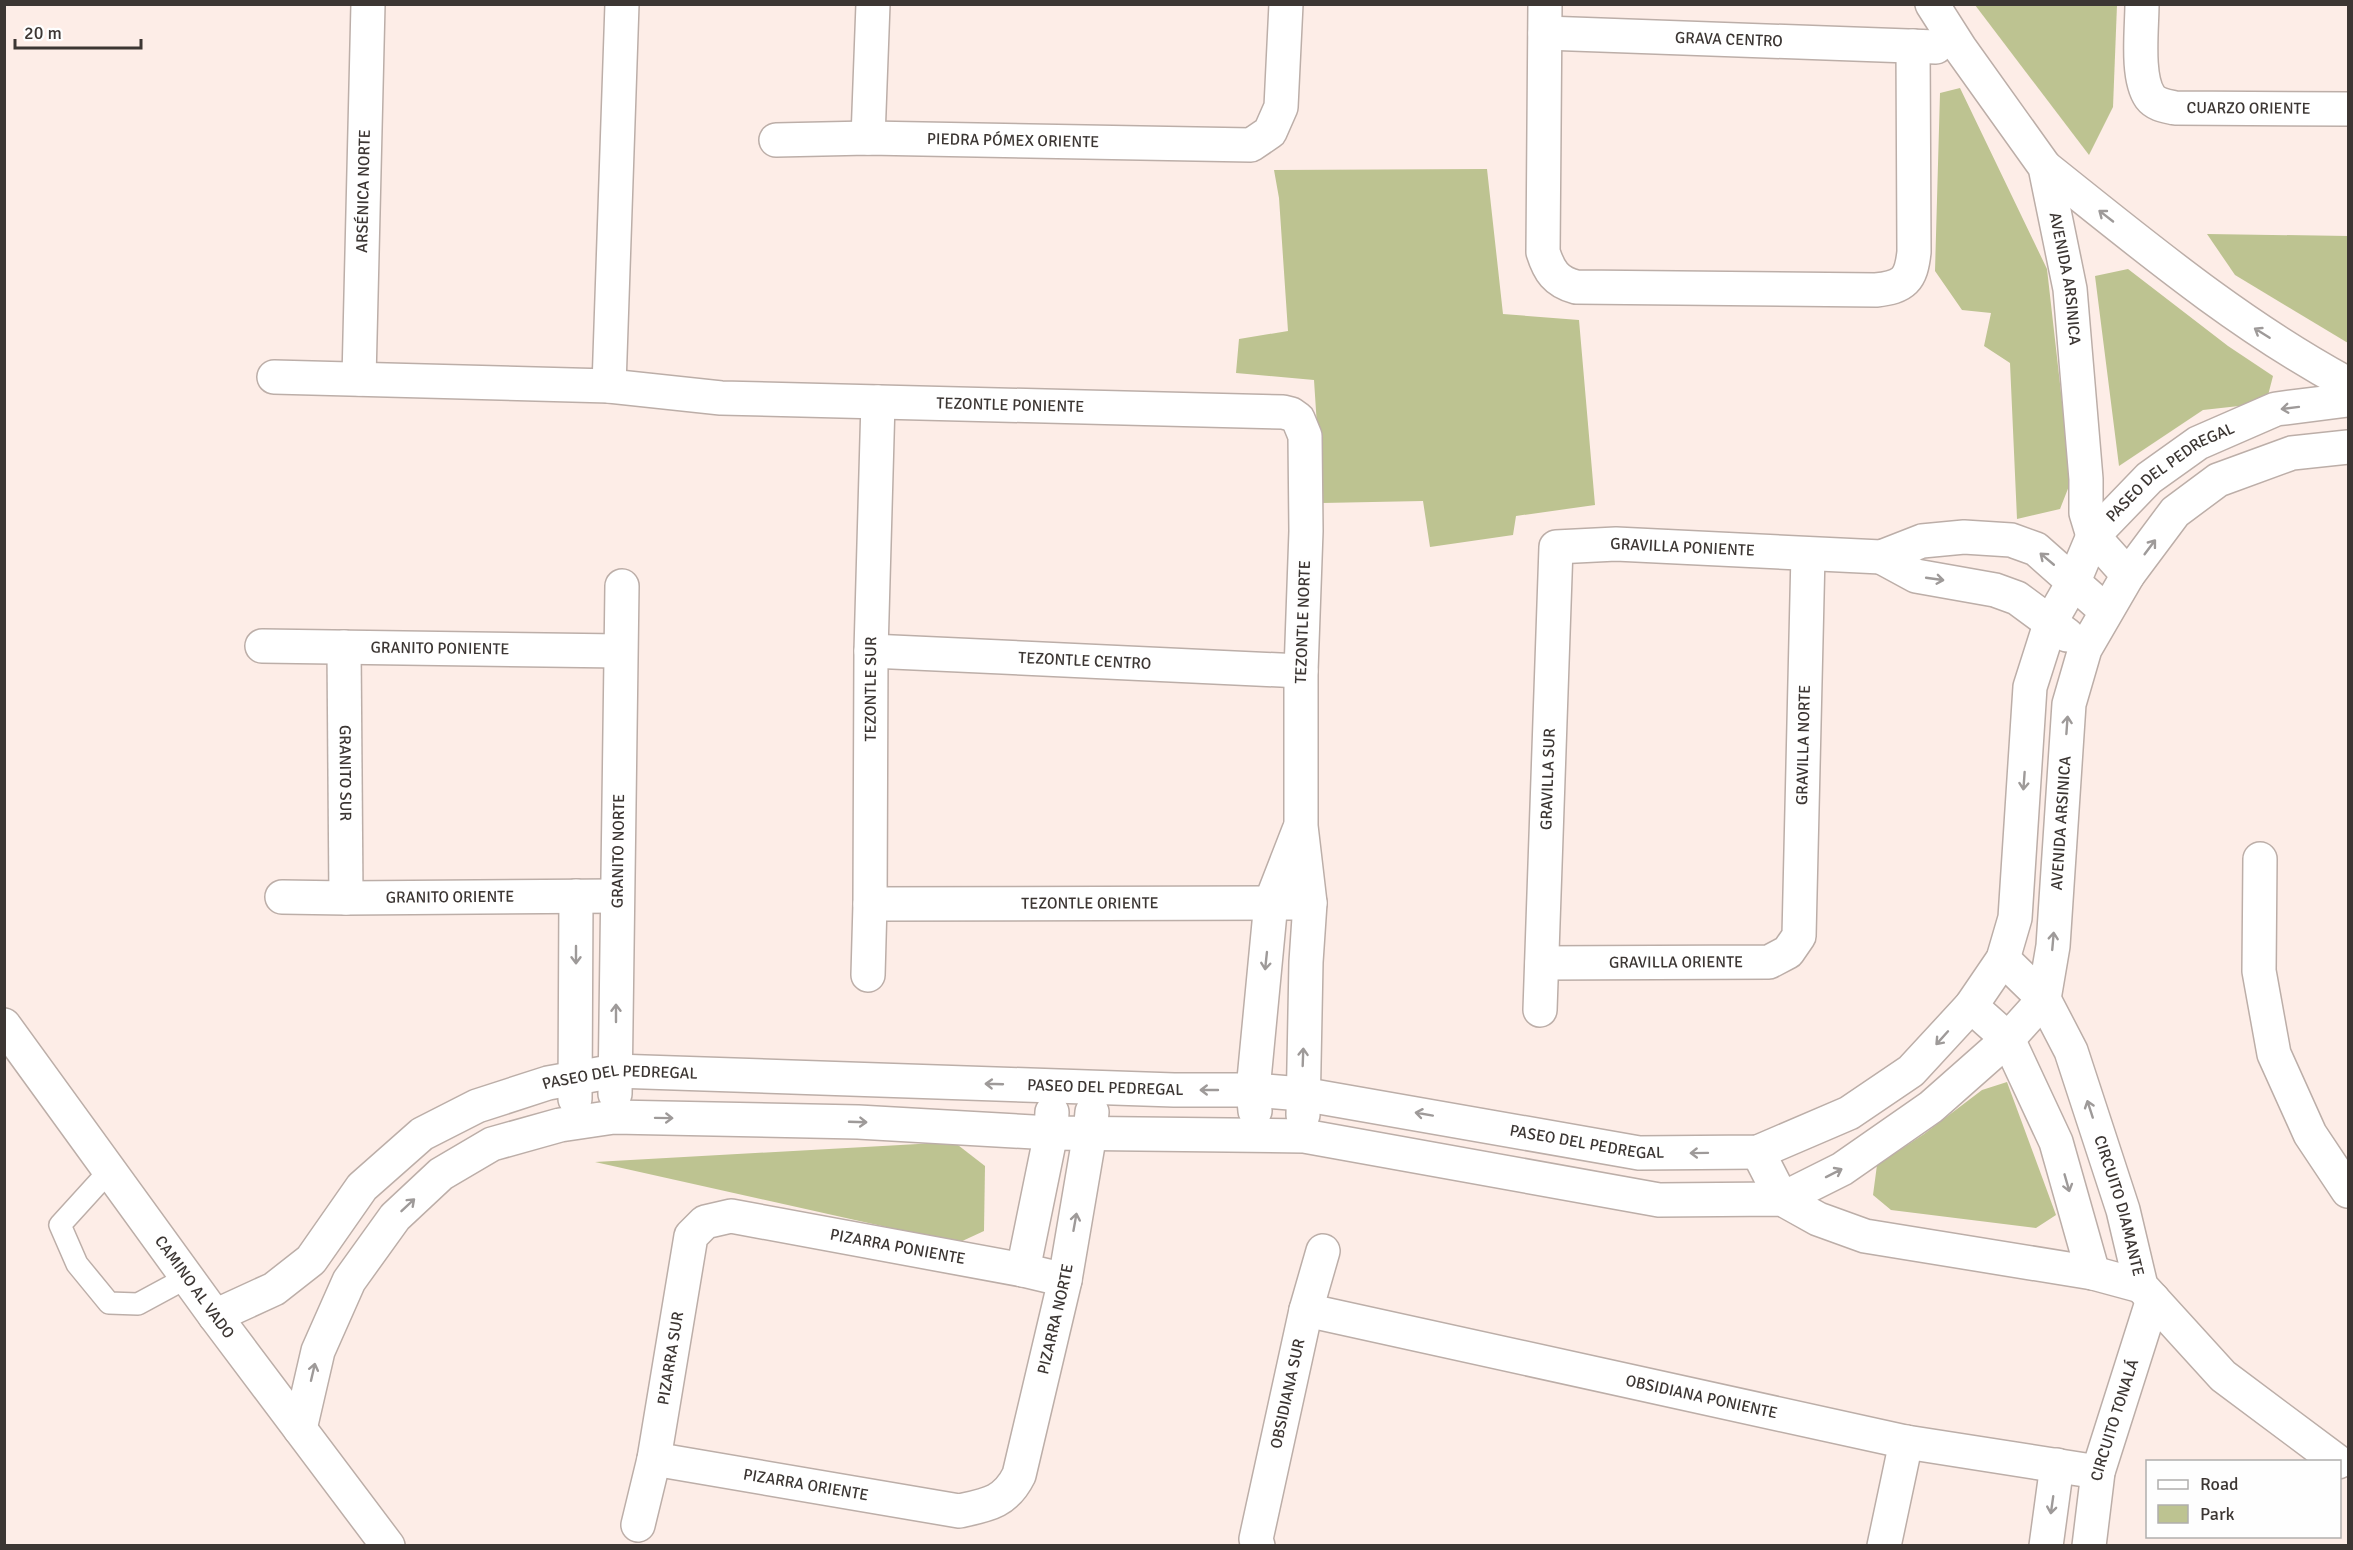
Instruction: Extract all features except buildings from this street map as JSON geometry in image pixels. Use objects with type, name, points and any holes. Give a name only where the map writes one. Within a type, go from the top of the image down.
[{"type":"street","name":"ARSÉNICA NORTE","points":[[359,379],[368,4]]},
{"type":"street","points":[[609,386],[622,4]]},
{"type":"street","points":[[868,138],[873,4]]},
{"type":"street","name":"PIEDRA PÓMEX ORIENTE","points":[[776,140],[868,138],[1251,145],[1270,132],[1281,107],[1286,4]]},
{"type":"street","name":"AVENIDA ARSINICA","points":[[1932,4],[1960,48],[2045,167],[2070,289],[2086,479],[2086,513],[2093,536],[2128,575]]},
{"type":"street","name":"CUARZO ORIENTE","points":[[2142,4],[2144,82],[2151,98],[2162,105],[2175,108],[2349,109]]},
{"type":"street","points":[[1545,19],[1543,252],[1547,266],[1555,278],[1576,287],[1876,290],[1892,289],[1905,282],[1912,268],[1914,252],[1913,46]]},
{"type":"street","name":"GRAVA CENTRO","points":[[1545,19],[1960,48]]},
{"type":"street","points":[[2045,167],[2181,276],[2255,329],[2349,384]]},
{"type":"street","name":"TEZONTLE PONIENTE","points":[[274,377],[609,386],[721,398],[1282,412],[1298,419]]},
{"type":"street","name":"PASEO DEL PEDREGAL","points":[[2051,621],[2074,581],[2093,536],[2149,478],[2198,443],[2276,409],[2349,400]]},
{"type":"street","name":"TEZONTLE SUR","points":[[868,975],[871,651],[878,402]]},
{"type":"street","name":"TEZONTLE NORTE","points":[[1298,419],[1305,436],[1306,531],[1301,671],[1301,826],[1310,903],[1302,1094],[1304,1136]]},
{"type":"street","name":"PASEO DEL PEDREGAL","points":[[2085,650],[2128,575],[2175,512],[2218,480],[2292,453],[2349,447]]},
{"type":"street","points":[[1881,557],[1922,541],[1964,537],[2011,540],[2036,549],[2106,611]]},
{"type":"street","name":"GRAVILLA PONIENTE","points":[[1556,547],[1616,544],[1881,557]]},
{"type":"street","name":"GRAVILLA SUR","points":[[1540,1010],[1556,547]]},
{"type":"street","name":"GRAVILLA NORTE","points":[[1799,936],[1808,554]]},
{"type":"street","points":[[1881,557],[1916,576],[1995,590],[2017,598],[2051,621],[2085,650]]},
{"type":"street","name":"GRANITO NORTE","points":[[614,1117],[622,586]]},
{"type":"street","points":[[2003,959],[2015,918],[2030,687],[2051,621]]},
{"type":"street","name":"GRANITO PONIENTE","points":[[262,646],[620,651]]},
{"type":"street","name":"GRANITO SUR","points":[[344,647],[346,898]]},
{"type":"street","name":"AVENIDA ARSINICA","points":[[2044,999],[2053,946],[2069,704],[2085,650]]},
{"type":"street","name":"TEZONTLE CENTRO","points":[[871,651],[1301,671]]},
{"type":"street","name":"TEZONTLE NORTE","points":[[1258,1134],[1253,1090],[1271,902],[1301,826]]},
{"type":"street","points":[[2260,859],[2259,971],[2274,1054],[2310,1134],[2349,1191]]},
{"type":"street","points":[[575,1122],[576,896]]},
{"type":"street","name":"GRANITO ORIENTE","points":[[282,897],[616,896]]},
{"type":"street","name":"TEZONTLE ORIENTE","points":[[870,904],[1310,903]]},
{"type":"street","name":"GRAVILLA ORIENTE","points":[[1542,963],[1769,962],[1788,952],[1799,936]]},
{"type":"street","name":"PASEO DEL PEDREGAL","points":[[215,1316],[274,1288],[311,1260],[362,1187],[422,1134],[477,1106],[548,1083],[615,1071],[1094,1088],[1253,1090],[1302,1094],[1639,1153],[1758,1152],[1849,1113],[1911,1071],[1971,1006],[2003,959]]},
{"type":"street","name":"CIRCUITO DIAMANTE","points":[[2003,959],[2044,999],[2071,1050],[2147,1292],[2223,1376],[2336,1460]]},
{"type":"street","points":[[300,1429],[318,1351],[349,1281],[395,1217],[441,1174],[492,1144],[575,1122],[614,1117],[858,1122],[1051,1133],[1304,1136],[1659,1200],[1782,1199],[1842,1169],[1931,1107],[2008,1039],[2044,999]]},
{"type":"street","points":[[1971,1006],[2008,1039],[2056,1142],[2093,1273]]},
{"type":"street","name":"CAMINO AL VADO","points":[[4,1025],[215,1316],[388,1545]]},
{"type":"street","points":[[1023,1270],[1051,1133],[1054,1086]]},
{"type":"street","name":"PIZARRA NORTE","points":[[959,1511],[1000,1499],[1013,1487],[1019,1474],[1065,1280],[1090,1133],[1094,1088]]},
{"type":"street","points":[[1455,1162],[1458,1120]]},
{"type":"street","points":[[1758,1152],[1782,1199],[1818,1219],[1865,1236],[2093,1273],[2147,1292]]},
{"type":"street","name":"PIZARRA PONIENTE","points":[[731,1216],[1023,1270],[1065,1280]]},
{"type":"street","name":"PIZARRA SUR","points":[[638,1525],[654,1460],[691,1236],[705,1222],[731,1216]]},
{"type":"street","name":"OBSIDIANA SUR","points":[[1257,1542],[1306,1310],[1323,1251]]},
{"type":"street","name":"CIRCUITO TONALÁ","points":[[2089,1545],[2098,1472],[2147,1292]]},
{"type":"street","name":"OBSIDIANA PONIENTE","points":[[1306,1310],[1906,1442],[2098,1472]]},
{"type":"street","points":[[1884,1545],[1906,1442]]},
{"type":"street","name":"PIZARRA ORIENTE","points":[[654,1460],[959,1511]]},
{"type":"street","points":[[2046,1545],[2057,1465]]},
{"type":"lane","points":[[110,1170],[60,1225],[77,1264],[109,1303],[138,1304],[188,1277]]},
{"type":"green space","points":[[1975,5],[2117,5],[2113,107],[2089,155]]},
{"type":"green space","points":[[1960,88],[2047,269],[2071,481],[2060,509],[2017,519],[2010,363],[1984,346],[1991,313],[1962,310],[1935,271],[1940,93]]},
{"type":"green space","points":[[1487,169],[1503,314],[1579,320],[1595,505],[1516,516],[1513,535],[1430,547],[1423,501],[1322,503],[1314,380],[1236,373],[1239,339],[1288,331],[1279,198],[1274,170]]},
{"type":"green space","points":[[2207,234],[2348,236],[2348,343],[2235,275]]},
{"type":"green space","points":[[2128,269],[2228,346],[2273,376],[2266,403],[2203,410],[2119,466],[2095,276]]},
{"type":"green space","points":[[2007,1082],[2056,1215],[2036,1228],[1891,1210],[1873,1195],[1877,1165],[1924,1134],[1982,1090]]},
{"type":"green space","points":[[954,1142],[985,1166],[984,1231],[958,1243],[595,1162]]}]
